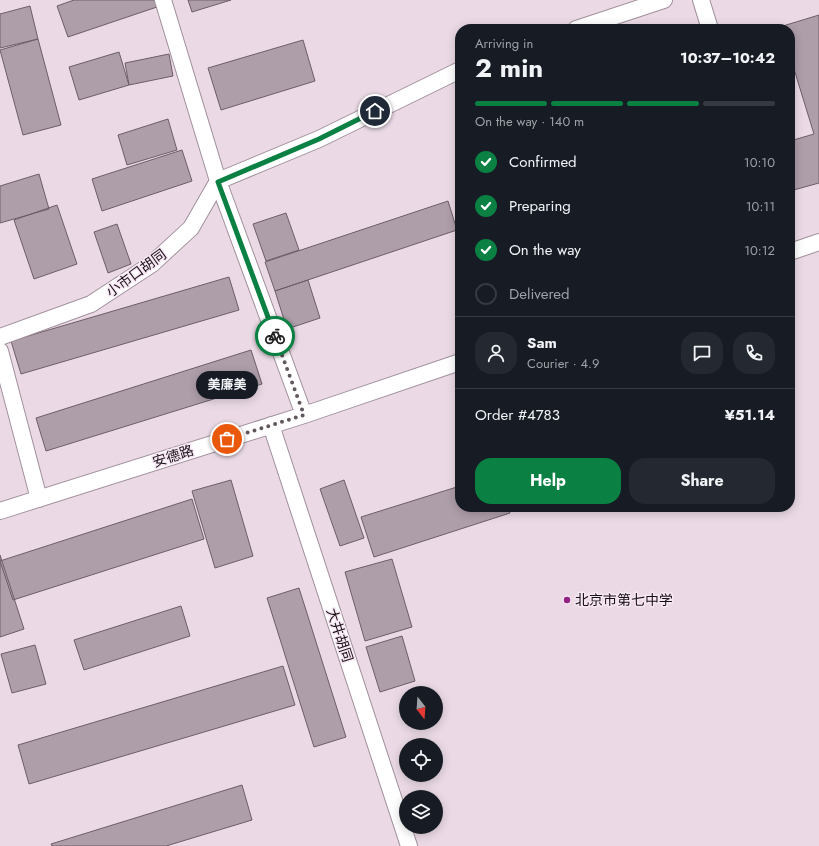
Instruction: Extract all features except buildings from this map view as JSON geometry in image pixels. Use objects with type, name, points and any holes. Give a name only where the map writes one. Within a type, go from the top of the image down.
[{"type":"street","points":[[163,0],[218,182],[304,415]]},
{"type":"street","points":[[591,24],[664,0]]},
{"type":"street","points":[[702,0],[709,24]]},
{"type":"street","points":[[218,182],[319,139],[455,72]]},
{"type":"street","name":"小市口胡同","points":[[0,337],[91,304],[152,264],[191,228],[218,182]]},
{"type":"street","points":[[795,250],[819,242]]},
{"type":"street","points":[[0,351],[39,499]]},
{"type":"street","name":"安德路","points":[[0,511],[304,415],[455,364]]},
{"type":"street","name":"大井胡同","points":[[271,425],[409,846]]},
{"type":"way so far","points":[[227,439],[304,415],[275,336]]},
{"type":"place","name":"美廉美","points":[[227,439]]},
{"type":"place","name":"北京市第七中学","points":[[567,600]]},
{"type":"route","points":[[275,336],[218,182],[319,139],[375,111]]}]
